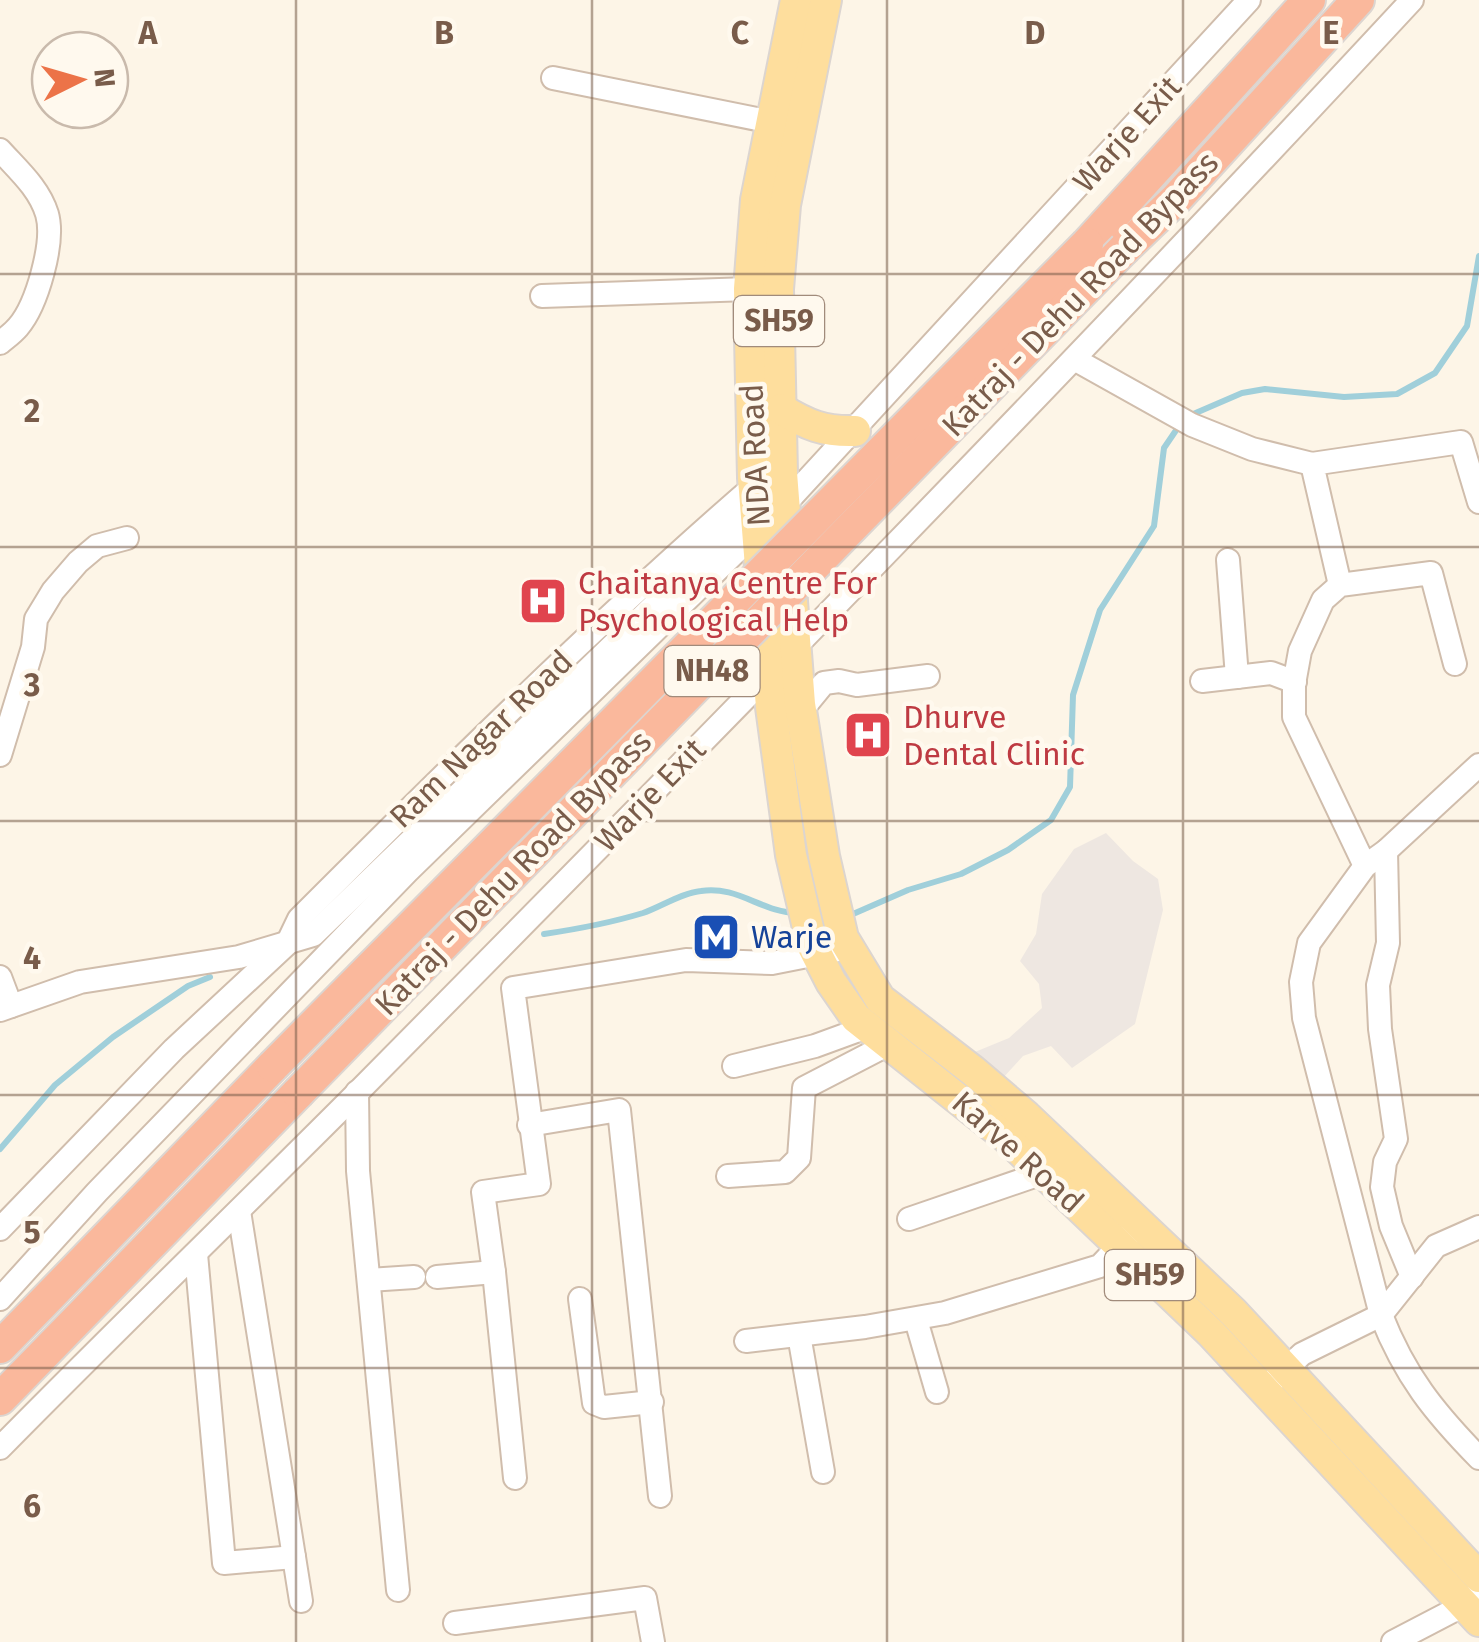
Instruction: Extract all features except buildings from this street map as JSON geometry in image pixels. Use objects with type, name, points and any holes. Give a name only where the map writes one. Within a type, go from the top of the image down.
[{"type":"highway","name":"Katraj - Dehu Road Bypass","points":[[0,1347],[1087,244],[1309,0]]},
{"type":"highway","name":"Katraj - Dehu Road Bypass","points":[[0,1398],[1176,198],[1358,0]]},
{"type":"main road","name":"NDA Road","points":[[795,646],[770,498],[749,289],[756,200],[796,0]]},
{"type":"main road","name":"NDA Road","points":[[769,674],[770,498],[780,410],[780,239],[826,0]]},
{"type":"main road","points":[[780,410],[826,432],[855,431]]},
{"type":"main road","name":"SH59","points":[[791,707],[795,646]]},
{"type":"main road","name":"SH59","points":[[769,674],[791,707]]},
{"type":"main road","name":"Karve Road","points":[[791,707],[845,943],[880,999],[1026,1116],[1211,1332],[1274,1380],[1479,1577]]},
{"type":"main road","name":"Karve Road","points":[[791,707],[801,905],[814,950],[831,982],[877,1036],[954,1093],[1043,1173],[1130,1234]]},
{"type":"main road","name":"Karve Road","points":[[1274,1380],[1474,1606]]},
{"type":"street","name":"Warje Exit","points":[[0,1299],[97,1192],[770,498],[855,431],[1249,0]]},
{"type":"street","name":"Warje Exit","points":[[0,1448],[769,674],[1074,359],[1412,0]]},
{"type":"street","points":[[553,78],[772,122]]},
{"type":"street","points":[[0,150],[36,189],[48,217],[47,256],[34,296],[20,326],[0,343]]},
{"type":"street","points":[[542,296],[749,289]]},
{"type":"street","points":[[1074,359],[1192,425],[1252,449],[1312,464],[1461,442],[1479,502]]},
{"type":"street","points":[[1312,464],[1340,586]]},
{"type":"street","name":"Ram Nagar Road","points":[[6,1008],[80,982],[239,957],[313,935],[770,498]]},
{"type":"street","points":[[0,755],[33,647],[36,619],[78,562],[97,546],[126,538]]},
{"type":"street","points":[[1228,560],[1237,677]]},
{"type":"street","points":[[1365,866],[1294,717],[1294,682],[1300,651],[1323,600],[1340,586],[1430,573],[1455,664]]},
{"type":"street","points":[[1202,681],[1271,674],[1294,682]]},
{"type":"street","points":[[791,707],[824,683],[856,685],[928,676]]},
{"type":"street","points":[[1479,765],[1365,866],[1309,943],[1301,982],[1304,1018],[1381,1315],[1397,1356],[1422,1396],[1479,1458]]},
{"type":"street","points":[[1386,851],[1388,943],[1378,985],[1380,1029],[1396,1139],[1385,1162],[1382,1187],[1412,1277]]},
{"type":"street","points":[[515,1478],[483,1192],[539,1184],[512,988],[686,960],[772,963],[845,943]]},
{"type":"street","points":[[0,1229],[174,1049],[286,944]]},
{"type":"street","points":[[0,977],[6,1008]]},
{"type":"street","points":[[734,1066],[877,1036]]},
{"type":"street","points":[[728,1176],[785,1172],[799,1158],[804,1088],[877,1036]]},
{"type":"street","points":[[357,1092],[358,1171],[398,1590]]},
{"type":"street","points":[[530,1125],[618,1110],[660,1496]]},
{"type":"street","points":[[909,1219],[1043,1173]]},
{"type":"street","points":[[239,1211],[301,1601]]},
{"type":"street","points":[[1274,1380],[1302,1354],[1381,1315],[1436,1246],[1479,1226]]},
{"type":"street","points":[[746,1341],[916,1320],[1100,1266],[1130,1234]]},
{"type":"street","points":[[196,1254],[224,1563],[294,1556]]},
{"type":"street","points":[[369,1280],[494,1272]]},
{"type":"street","points":[[580,1299],[594,1403],[604,1407],[652,1402]]},
{"type":"street","points":[[916,1320],[936,1392]]},
{"type":"street","points":[[799,1335],[823,1472]]},
{"type":"street","points":[[455,1623],[645,1598],[653,1642]]},
{"type":"street","points":[[1393,1642],[1474,1606]]},
{"type":"shaded area","points":[[1106,833],[1133,861],[1158,879],[1163,910],[1135,1024],[1072,1068],[1051,1046],[1023,1056],[1002,1079],[970,1054],[1009,1038],[1042,1008],[1039,984],[1020,961],[1036,934],[1042,894],[1074,849]]},
{"type":"waterway","points":[[1191,415],[1242,393],[1265,389],[1344,397],[1397,394],[1435,373],[1467,326],[1479,256]]},
{"type":"waterway","points":[[844,914],[961,874],[1008,850],[1051,820],[1070,787],[1073,695],[1100,610],[1154,526],[1164,448],[1181,423]]},
{"type":"waterway","points":[[544,934],[631,917],[701,891],[726,892],[797,913]]},
{"type":"waterway","points":[[0,1149],[55,1085],[113,1037],[188,986],[210,977]]},
{"type":"place","name":"Chaitanya Centre For Psychological Help","points":[[543,601]]},
{"type":"place","name":"Dhurve Dental Clinic","points":[[868,735]]},
{"type":"place","name":"Warje","points":[[716,937]]}]
